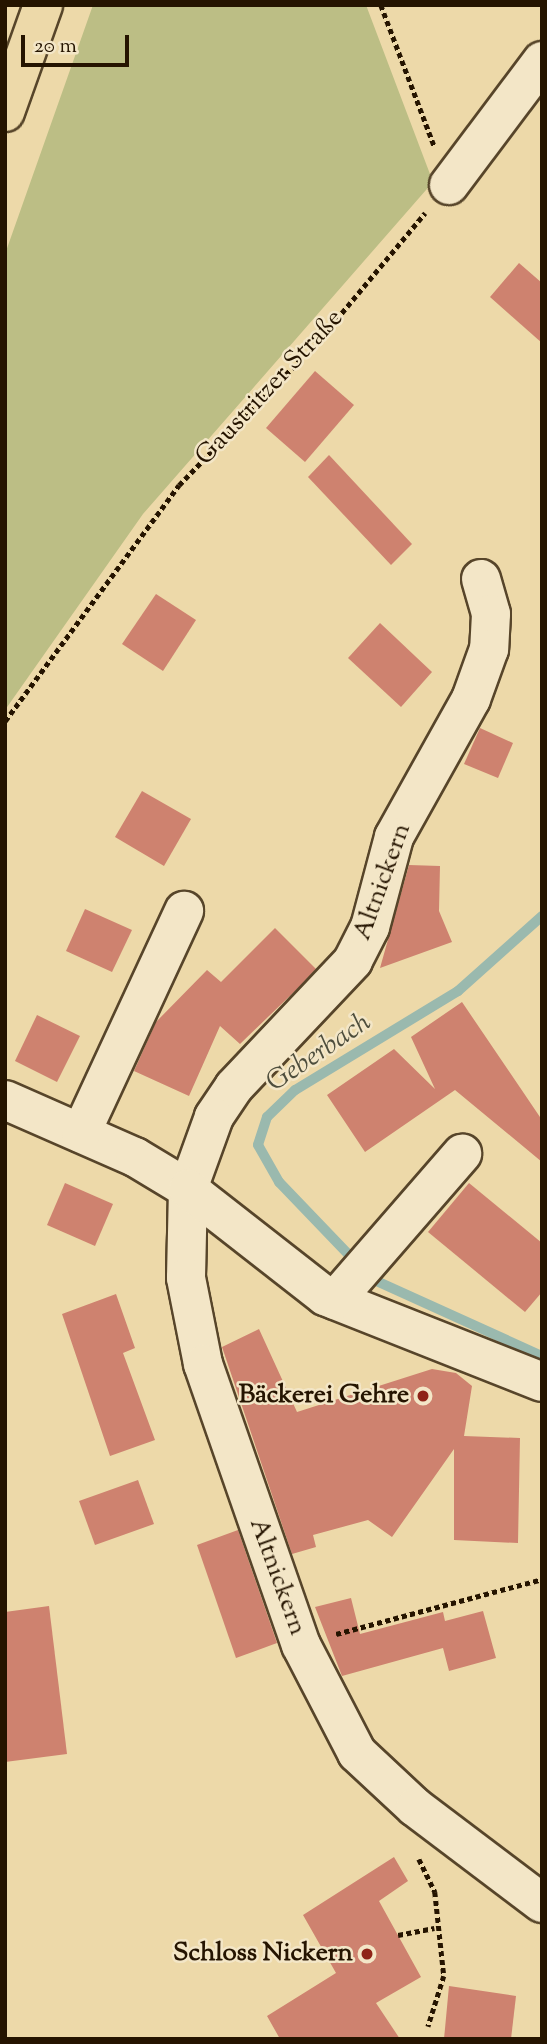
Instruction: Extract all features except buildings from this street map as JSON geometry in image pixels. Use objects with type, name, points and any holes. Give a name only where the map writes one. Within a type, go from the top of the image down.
[{"type":"main road","points":[[5,112],[43,5]]},
{"type":"street","points":[[449,185],[542,61]]},
{"type":"street","name":"Altnickern","points":[[481,579],[491,614],[489,649],[471,699],[394,837],[370,927],[332,989],[234,1087],[214,1117],[188,1189],[186,1278],[203,1364],[301,1645],[357,1753],[415,1807],[531,1893]]},
{"type":"street","points":[[81,1133],[184,911]]},
{"type":"street","points":[[5,1100],[81,1133],[188,1189],[335,1300],[542,1382]]},
{"type":"street","points":[[335,1300],[462,1154]]},
{"type":"path","points":[[381,5],[449,185]]},
{"type":"path","name":"Gaustritzer Straße","points":[[5,721],[179,485],[320,339],[449,185]]},
{"type":"path","points":[[301,1645],[542,1579]]},
{"type":"path","points":[[415,1807],[414,1849],[435,1892],[434,1928],[444,1976],[428,2027]]},
{"type":"path","points":[[398,1935],[434,1928]]},
{"type":"green space","points":[[93,5],[366,5],[433,182],[143,514],[5,710],[5,254]]},
{"type":"waterway","name":"Geberbach","points":[[542,916],[458,991],[295,1090],[267,1117],[258,1145],[279,1182],[372,1279],[542,1356]]},
{"type":"place","name":"Bäckerei Gehre","points":[[423,1396]]},
{"type":"place","name":"Schloss Nickern","points":[[367,1954]]}]
